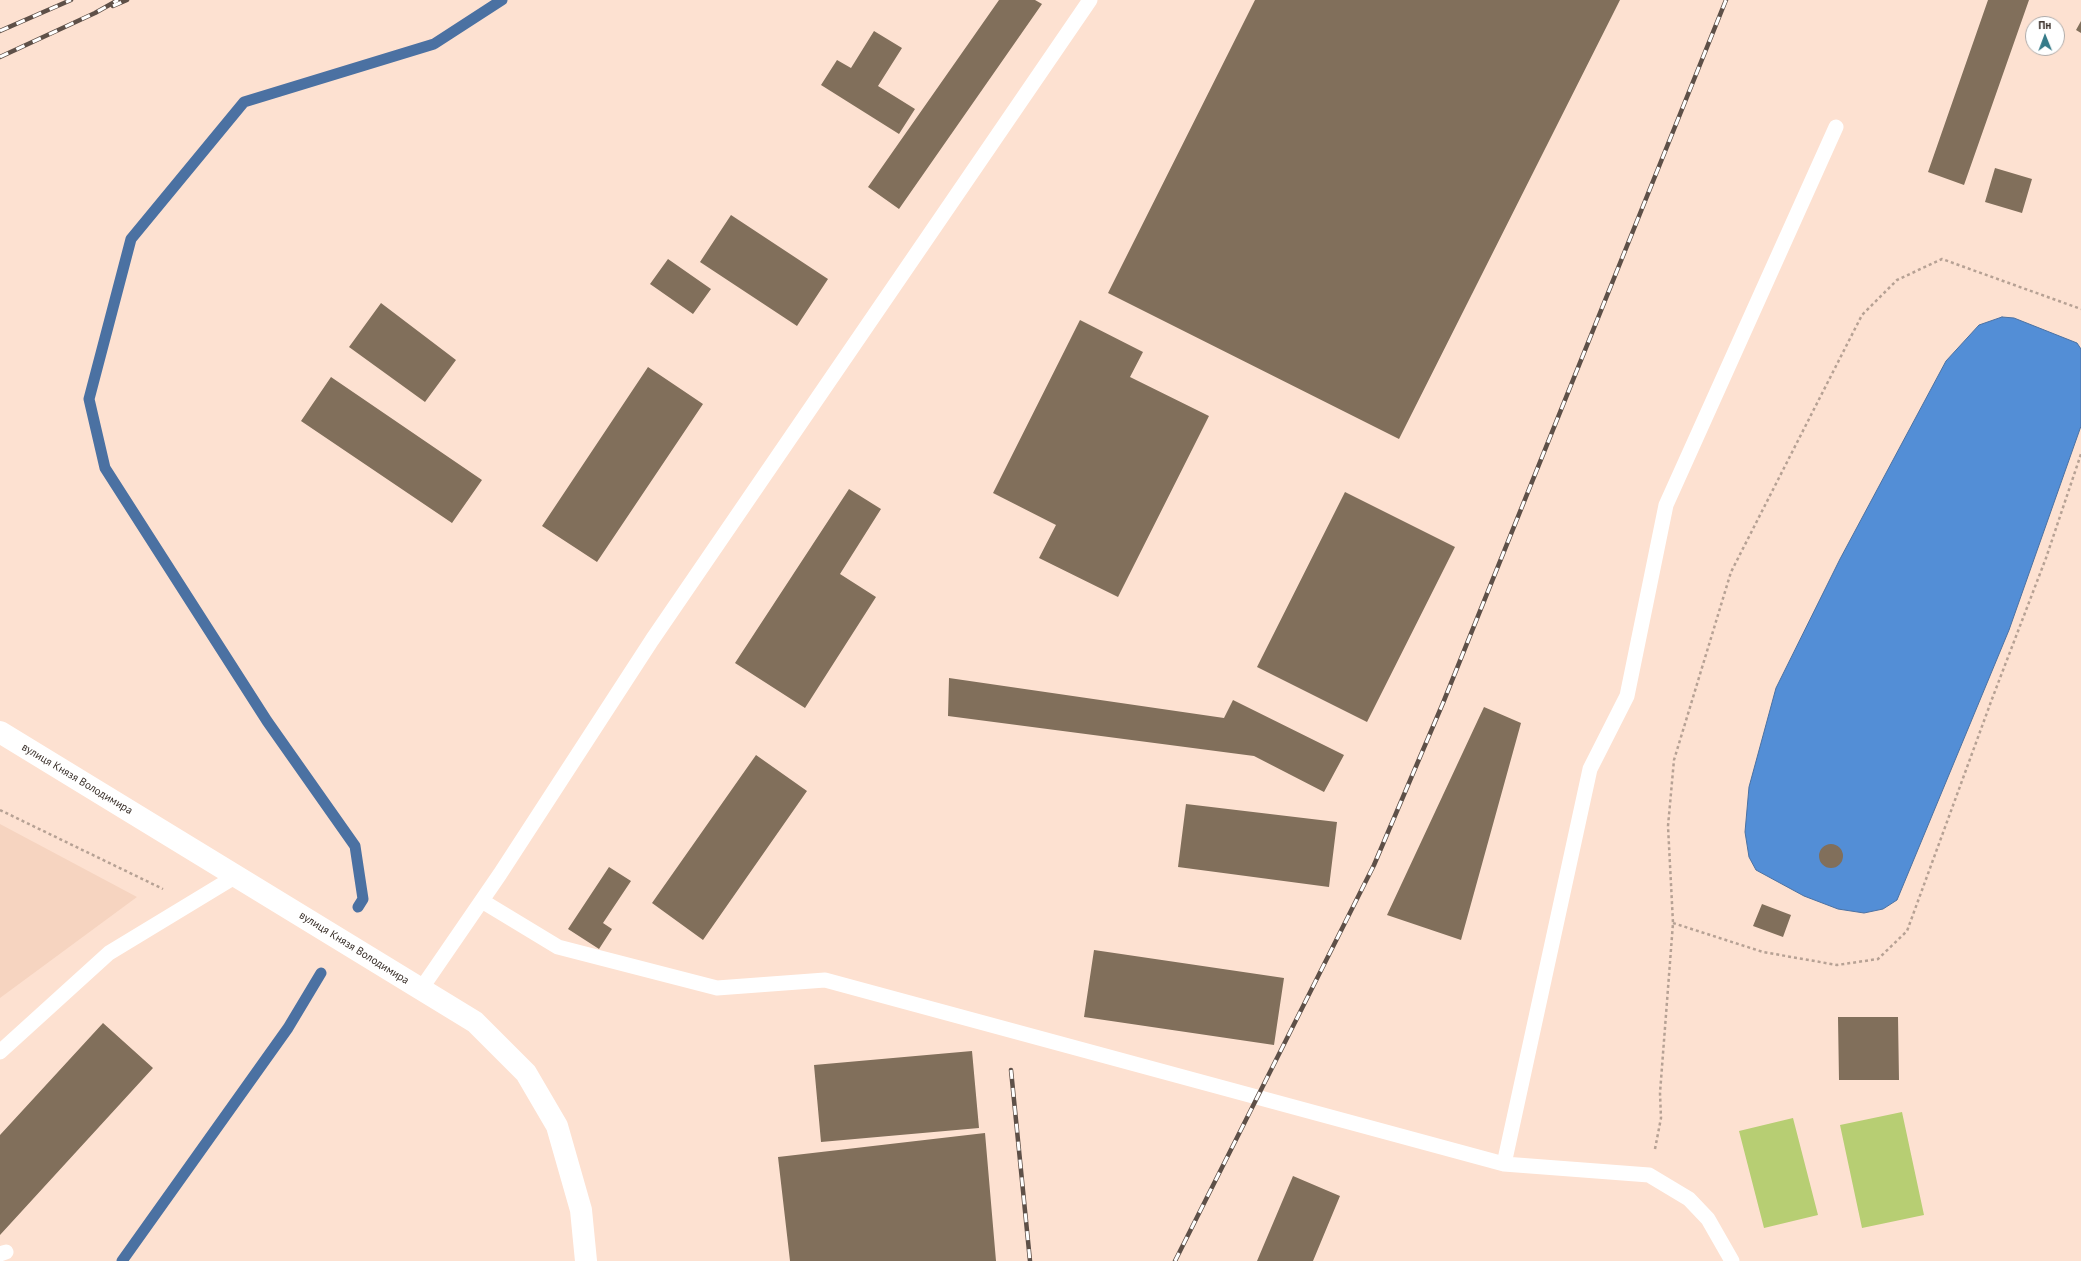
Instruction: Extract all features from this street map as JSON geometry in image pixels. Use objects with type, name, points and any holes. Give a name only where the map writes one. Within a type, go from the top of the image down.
[{"type":"main road","name":"вулиця Князя Володимира","points":[[0,732],[475,1022],[526,1073],[557,1126],[581,1210],[586,1261]]},
{"type":"lane","points":[[421,989],[482,901],[652,640],[1090,0]]},
{"type":"lane","points":[[1504,1164],[1590,769],[1627,696],[1666,505],[1836,127]]},
{"type":"lane","points":[[0,1052],[109,952],[236,876]]},
{"type":"lane","points":[[482,901],[558,947],[717,988],[825,980],[1504,1164],[1649,1175],[1689,1199],[1708,1219],[1732,1261]]},
{"type":"path","points":[[1649,1175],[1662,1118],[1660,1093],[1673,924],[1668,826],[1674,760],[1731,572],[1862,315],[1897,280],[1942,259],[2081,309]]},
{"type":"path","points":[[1673,924],[1764,952],[1836,964],[1878,959],[1907,931],[1992,699],[2046,558],[2081,454]]},
{"type":"path","points":[[0,810],[191,902]]},
{"type":"shaded area","points":[[0,824],[137,897],[0,998]]},
{"type":"green space","points":[[1902,1112],[1924,1215],[1862,1228],[1840,1125]]},
{"type":"green space","points":[[1793,1118],[1818,1215],[1764,1228],[1739,1131]]},
{"type":"water","points":[[2002,317],[2014,318],[2077,343],[2081,349],[2081,426],[2009,630],[1897,900],[1883,909],[1864,913],[1838,909],[1804,896],[1756,870],[1749,857],[1745,832],[1749,787],[1776,688],[1840,559],[1946,361],[1979,325]]},
{"type":"building","points":[[999,0],[1035,0],[1042,4],[899,209],[868,187]]},
{"type":"building","points":[[1255,0],[1620,0],[1399,439],[1108,293]]},
{"type":"building","points":[[1988,0],[2029,0],[1964,185],[1928,172]]},
{"type":"building","points":[[2081,21],[2081,33],[2076,30]]},
{"type":"building","points":[[874,31],[902,48],[878,86],[915,109],[899,134],[821,85],[837,60],[851,68]]},
{"type":"building","points":[[1995,168],[2032,179],[2022,213],[1985,202]]},
{"type":"building","points":[[731,215],[828,279],[797,326],[700,262]]},
{"type":"building","points":[[668,259],[711,289],[693,314],[650,284]]},
{"type":"building","points":[[381,303],[456,360],[425,402],[349,347]]},
{"type":"building","points":[[1080,320],[1143,352],[1130,377],[1209,416],[1118,597],[1039,558],[1056,525],[993,493]]},
{"type":"building","points":[[648,367],[703,404],[597,562],[542,526]]},
{"type":"building","points":[[331,377],[482,480],[452,523],[301,421]]},
{"type":"building","points":[[849,489],[881,509],[840,574],[876,597],[805,708],[735,663]]},
{"type":"building","points":[[1345,492],[1455,547],[1367,722],[1257,667]]},
{"type":"building","points":[[949,678],[1224,718],[1233,700],[1344,755],[1324,792],[1254,756],[948,716]]},
{"type":"building","points":[[1484,707],[1521,723],[1461,940],[1387,915]]},
{"type":"building","points":[[756,755],[807,791],[703,940],[652,903]]},
{"type":"building","points":[[1186,804],[1337,822],[1329,887],[1178,867]]},
{"type":"building","points":[[1831,844],[1840,847],[1843,856],[1840,865],[1831,868],[1822,865],[1819,856],[1822,847]]},
{"type":"building","points":[[609,867],[631,881],[603,923],[612,929],[599,949],[568,929]]},
{"type":"building","points":[[1762,904],[1791,915],[1783,937],[1753,926]]},
{"type":"building","points":[[1094,950],[1284,978],[1274,1045],[1084,1017]]},
{"type":"building","points":[[1838,1017],[1898,1017],[1899,1080],[1839,1080]]},
{"type":"building","points":[[103,1023],[153,1068],[0,1235],[0,1135]]},
{"type":"building","points":[[972,1051],[979,1128],[821,1142],[814,1065]]},
{"type":"building","points":[[985,1133],[996,1261],[790,1261],[778,1157]]},
{"type":"building","points":[[1293,1176],[1340,1196],[1313,1261],[1257,1261]]},
{"type":"waterway","points":[[358,907],[363,899],[355,846],[267,721],[105,468],[89,399],[131,239],[244,102],[434,44],[502,0]]},
{"type":"waterway","points":[[122,1261],[288,1028],[321,973]]},
{"type":"railway","points":[[0,31],[71,0]]},
{"type":"railway","points":[[0,57],[95,13],[118,0]]},
{"type":"railway","points":[[113,6],[127,0]]},
{"type":"railway","points":[[1175,1261],[1374,865],[1443,703],[1726,0]]},
{"type":"railway","points":[[1011,1070],[1030,1261]]}]
